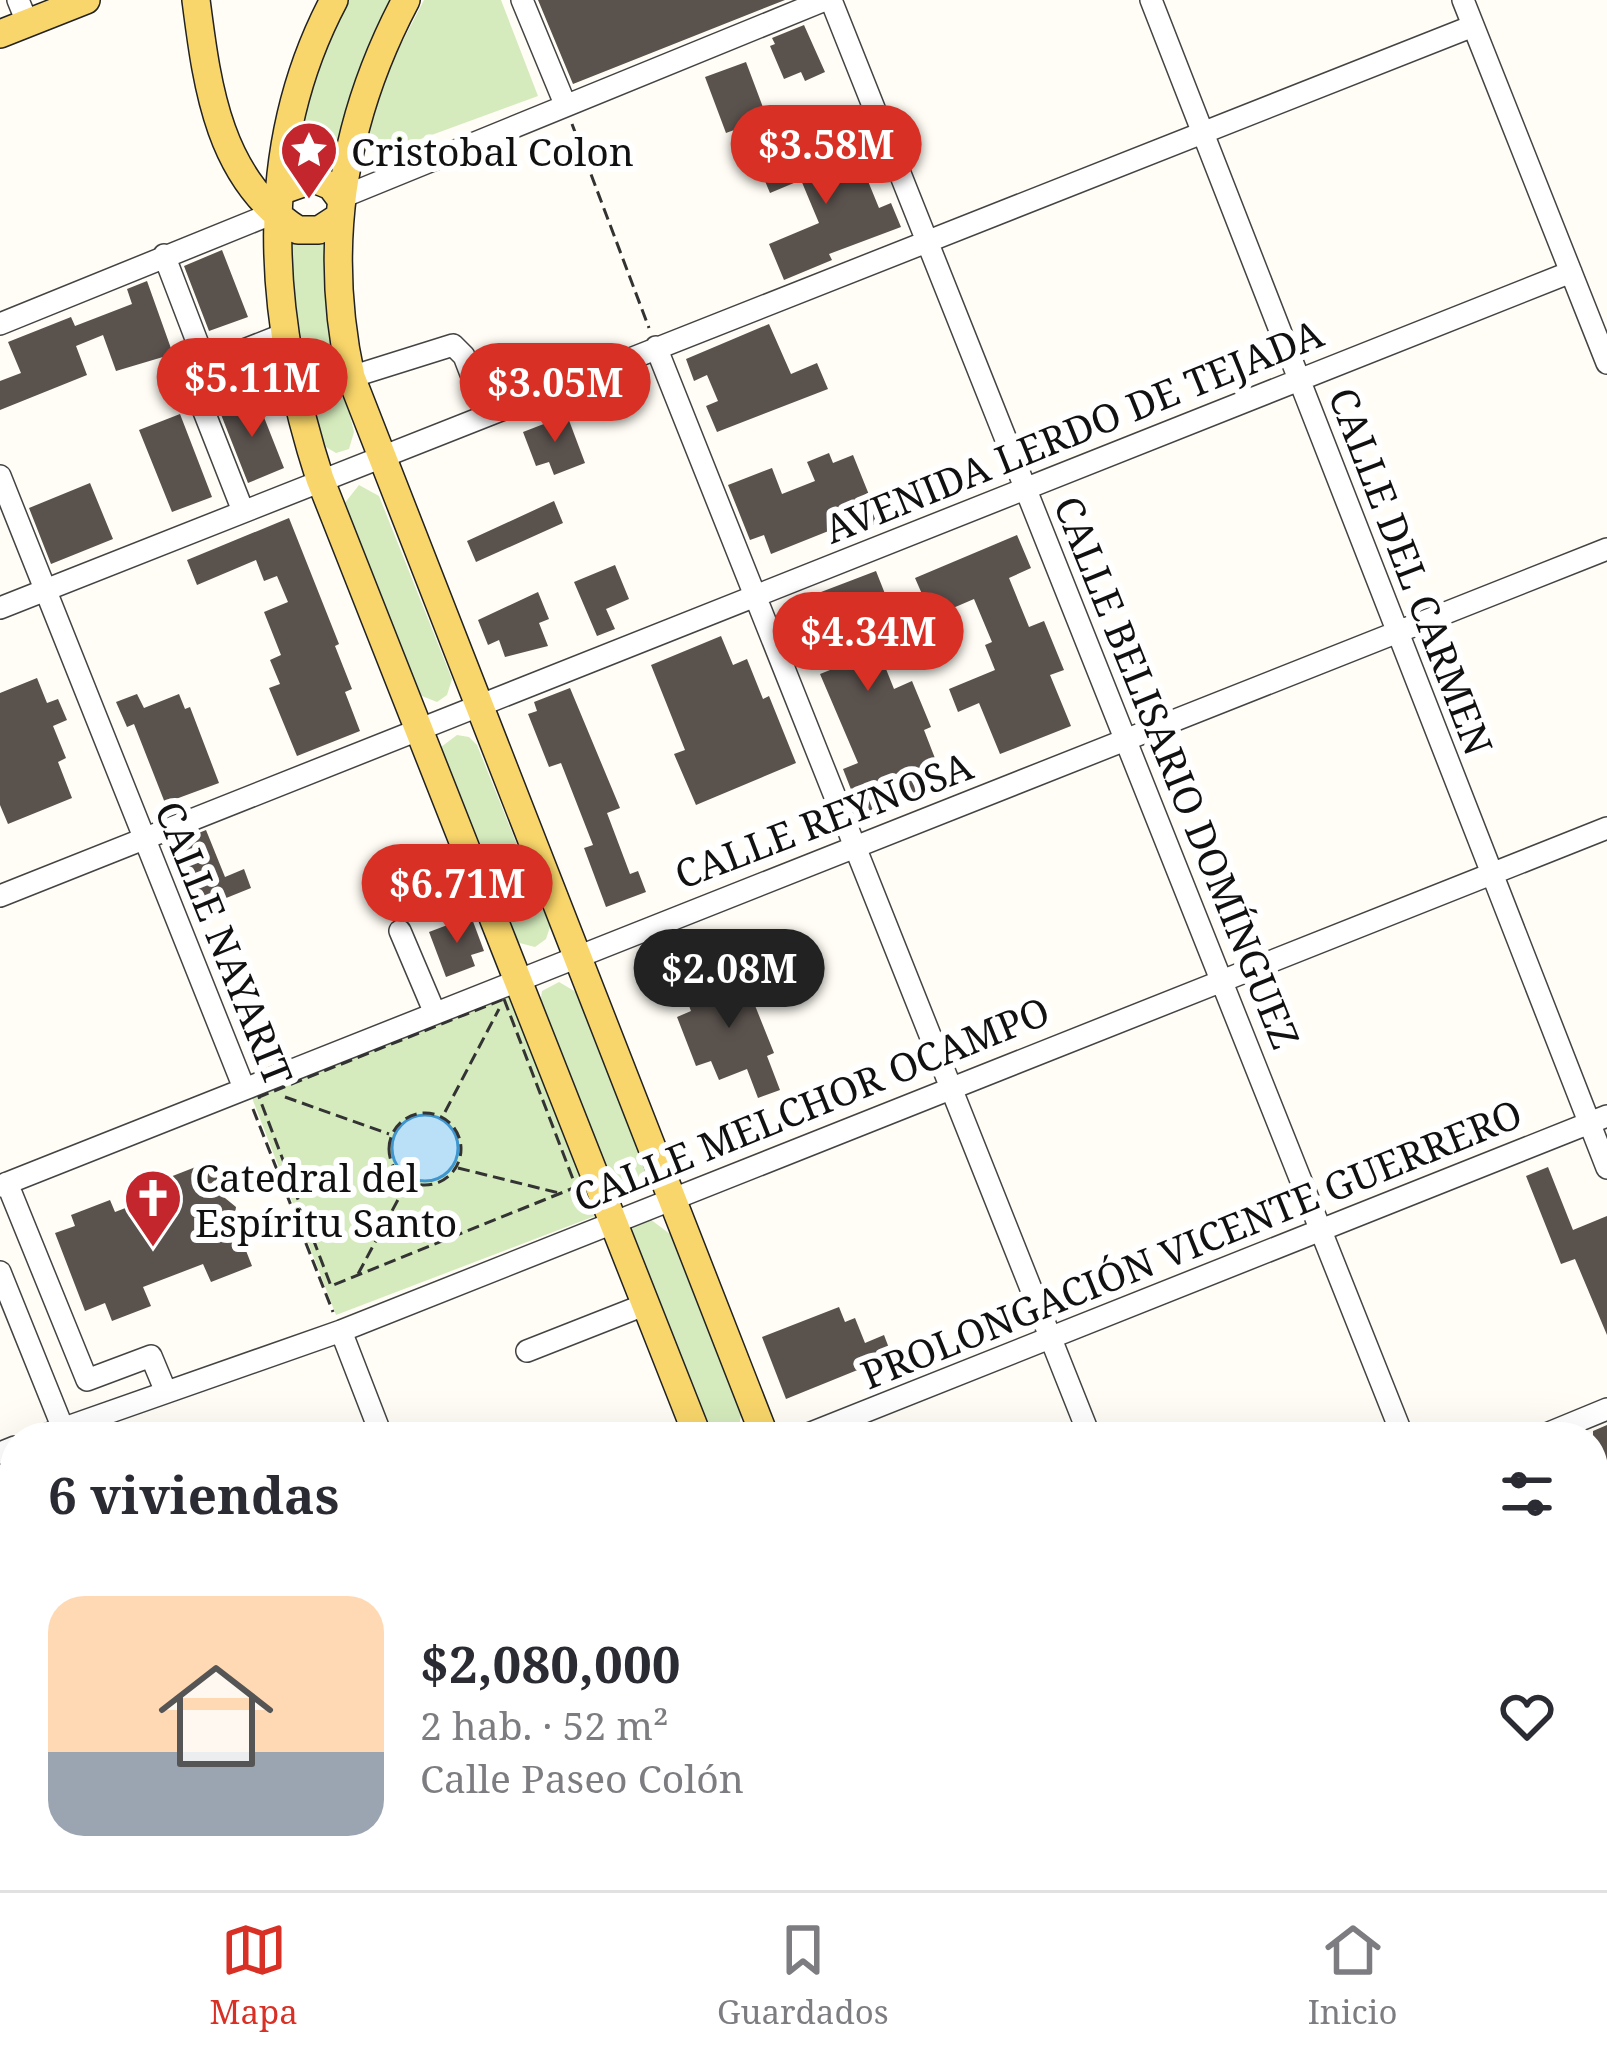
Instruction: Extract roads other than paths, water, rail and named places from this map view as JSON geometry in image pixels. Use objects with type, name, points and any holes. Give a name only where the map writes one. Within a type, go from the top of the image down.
[{"type":"main road","points":[[0,34],[23,11],[86,0]]},
{"type":"main road","points":[[196,0],[216,122],[243,172],[278,201],[291,226],[310,232],[339,208]]},
{"type":"main road","points":[[334,0],[304,65],[278,201],[282,335],[288,368],[320,479],[417,726],[510,988],[613,1222],[692,1422]]},
{"type":"main road","points":[[406,0],[356,111],[339,208],[342,328],[351,376],[378,457],[759,1422]]},
{"type":"main road","points":[[278,201],[314,179],[332,186],[339,208]]},
{"type":"street","points":[[522,0],[565,104]]},
{"type":"street","points":[[339,208],[565,104],[828,0]]},
{"type":"street","name":"CALLE BELISARIO DOMÍNGUEZ","points":[[828,0],[1325,1231],[1397,1422]]},
{"type":"street","name":"CALLE DEL CARMEN","points":[[1151,0],[1492,873],[1598,1120],[1607,1168]]},
{"type":"street","points":[[1463,0],[1607,363]]},
{"type":"street","points":[[0,608],[1473,26]]},
{"type":"street","points":[[0,324],[278,201]]},
{"type":"street","points":[[164,255],[206,365],[282,335]]},
{"type":"street","name":"AVENIDA LERDO DE TEJADA","points":[[0,896],[417,726],[1570,272]]},
{"type":"street","points":[[351,376],[453,345],[464,356],[486,413]]},
{"type":"street","points":[[656,347],[1084,1422]]},
{"type":"street","points":[[243,511],[201,404],[288,368]]},
{"type":"street","name":"CALLE NAYARIT","points":[[0,476],[244,1088]]},
{"type":"street","name":"CALLE REYNOSA","points":[[4,1184],[434,1011],[510,988],[574,954],[1607,549]]},
{"type":"street","name":"CALLE MELCHOR OCAMPO","points":[[90,1422],[341,1330],[1607,828]]},
{"type":"street","points":[[400,931],[434,1011]]},
{"type":"street","name":"PROLONGACIÓN VICENTE GUERRERO","points":[[839,1422],[1598,1120]]},
{"type":"street","points":[[4,1184],[87,1380],[151,1356],[166,1392]]},
{"type":"street","points":[[0,1272],[60,1422]]},
{"type":"street","points":[[527,1351],[644,1305]]},
{"type":"street","points":[[341,1330],[376,1422]]},
{"type":"street","points":[[1575,1422],[1607,1409]]},
{"type":"water","points":[[425,1115],[448,1125],[458,1148],[448,1171],[425,1181],[402,1171],[392,1148],[402,1125]]},
{"type":"place","name":"Cristobal Colon","points":[[309,201]]},
{"type":"place","name":"Catedral del Espíritu Santo","points":[[153,1249]]}]
